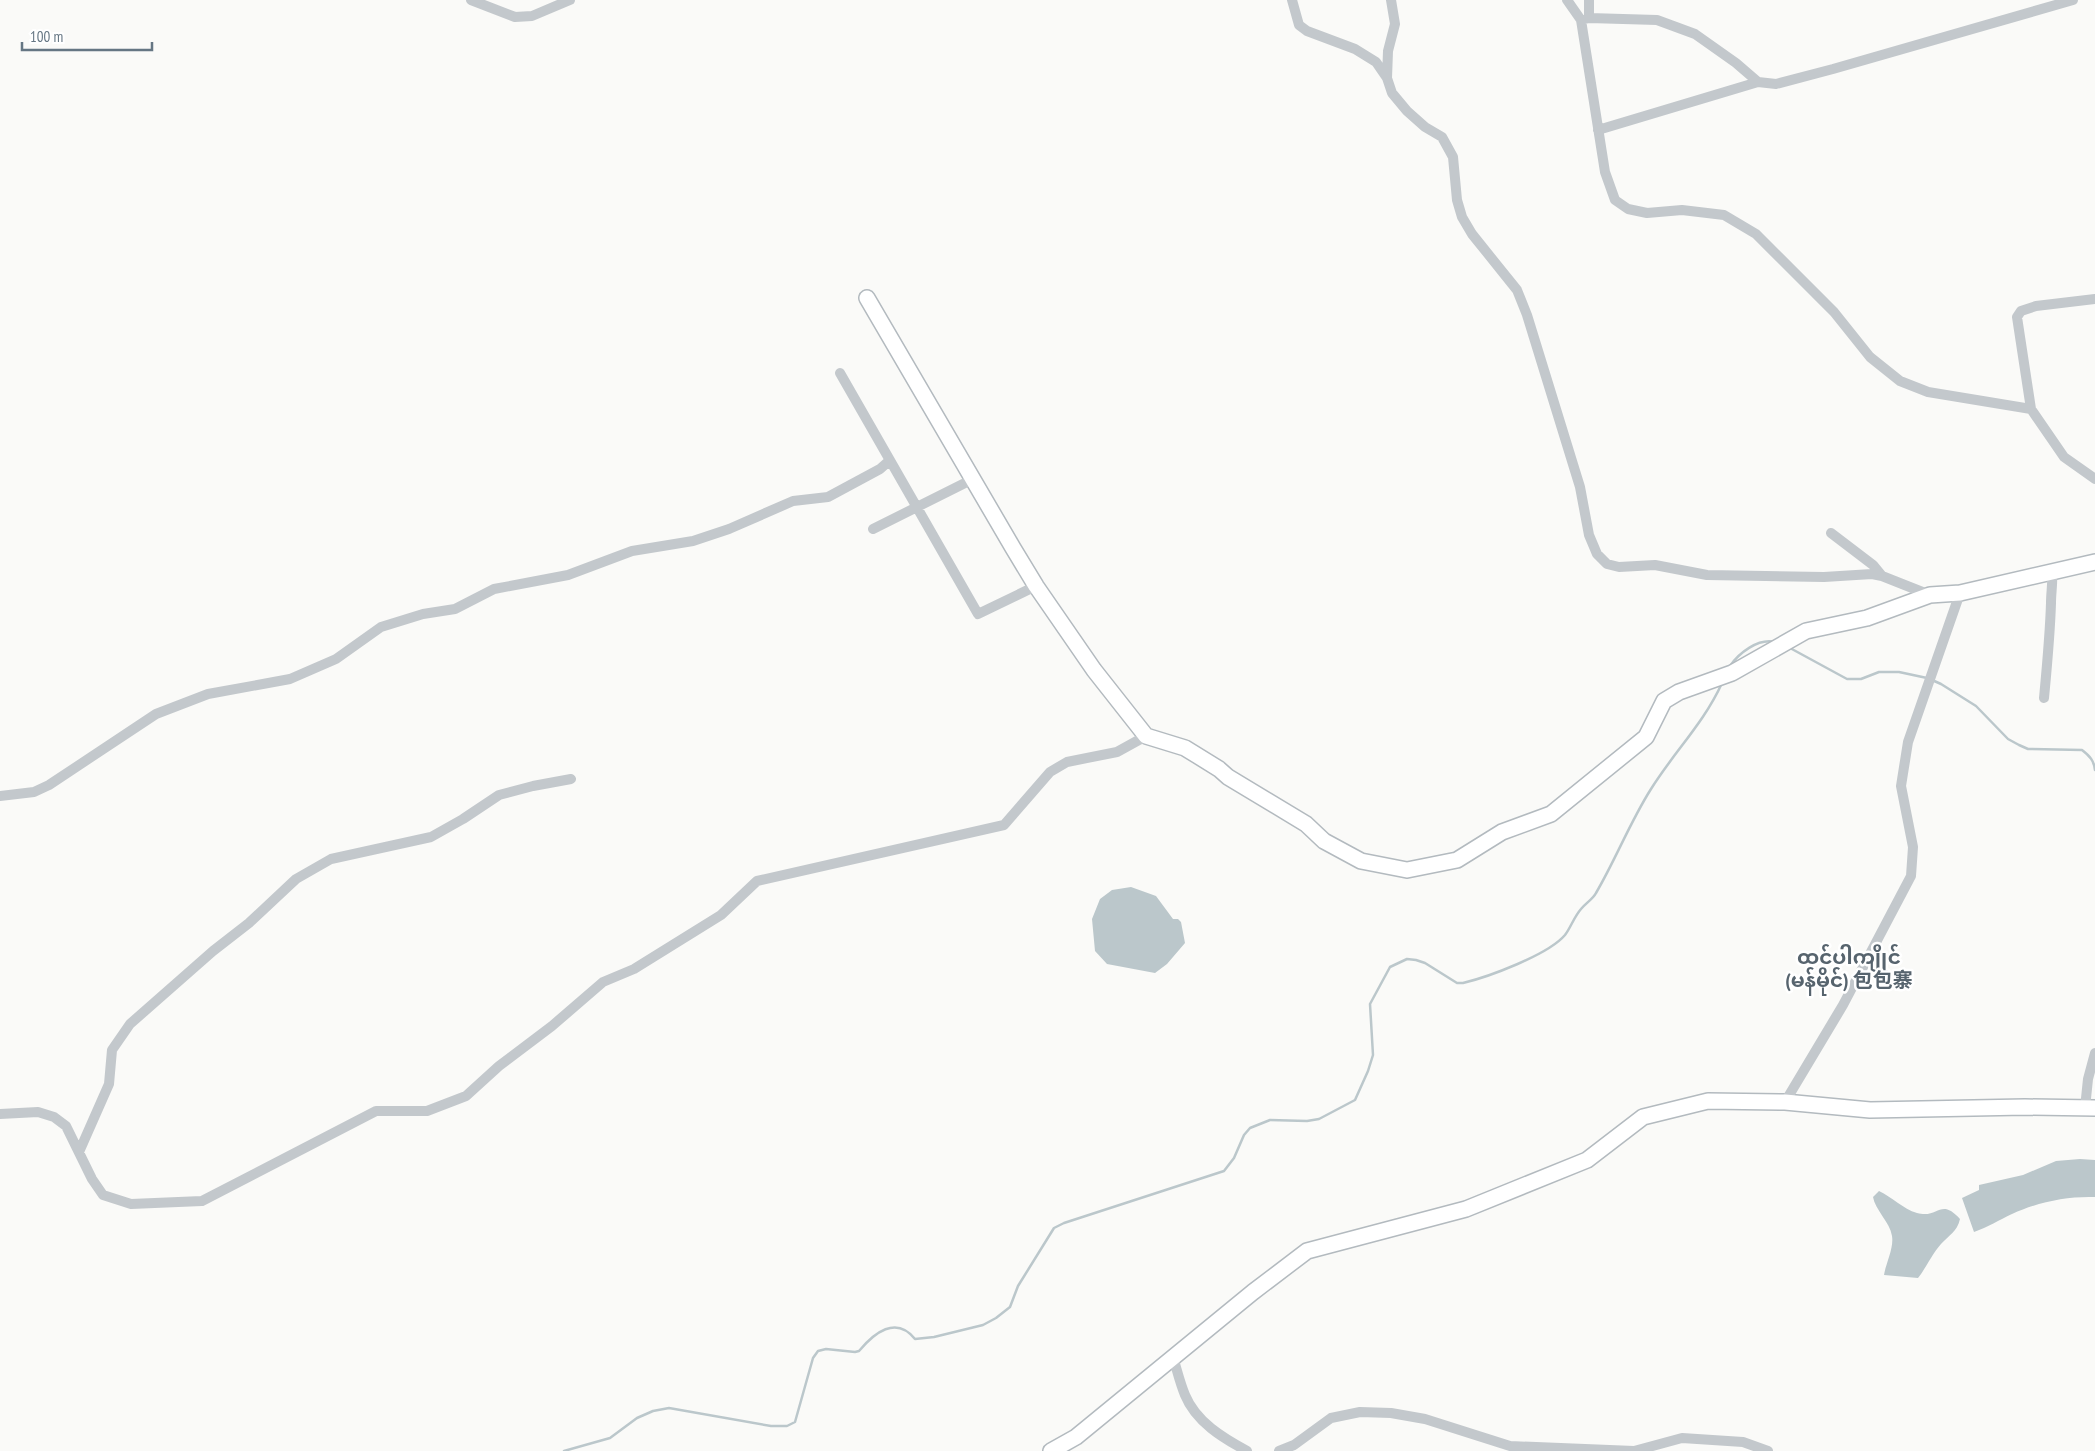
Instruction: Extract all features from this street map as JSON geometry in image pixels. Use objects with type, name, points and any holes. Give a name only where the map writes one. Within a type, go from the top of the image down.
[{"type":"street","points":[[471,0],[515,16],[532,16],[570,0]]},
{"type":"street","points":[[1292,0],[1299,25],[1307,31],[1354,49],[1376,62],[1387,78],[1392,93],[1407,111],[1426,127],[1442,137],[1453,158],[1457,200],[1462,218],[1472,234],[1517,290],[1527,315],[1556,402],[1580,487],[1589,535],[1597,554],[1607,564],[1619,567],[1655,565],[1706,575],[1824,577],[1872,574],[1882,576],[1930,595]]},
{"type":"street","points":[[1387,78],[1388,51],[1395,24],[1391,0]]},
{"type":"street","points":[[1567,0],[1585,19],[1657,20],[1695,34],[1736,63],[1758,82]]},
{"type":"street","points":[[1589,0],[1585,19],[1598,130],[1605,172],[1615,200],[1628,209],[1647,213],[1682,210],[1724,215],[1756,234],[1834,312],[1870,357],[1900,381],[1928,392],[2031,409]]},
{"type":"street","points":[[1598,130],[1758,82],[1776,84],[1833,70],[2073,0]]},
{"type":"street","points":[[867,298],[1036,586],[1094,670],[1146,736],[1185,748],[1219,769],[1228,777],[1306,824],[1324,841],[1362,861],[1407,870],[1457,860],[1502,832],[1552,814],[1646,737],[1664,701],[1692,687],[1728,675],[1806,631],[1867,618],[1930,595],[1960,593],[2095,562]]},
{"type":"street","points":[[2095,299],[2036,306],[2021,311],[2017,317],[2031,409],[2064,457],[2095,479]]},
{"type":"street","points":[[840,372],[889,461],[918,507],[978,614],[1036,586]]},
{"type":"street","points":[[0,796],[34,792],[49,785],[156,714],[208,694],[290,679],[336,659],[381,627],[423,614],[455,609],[494,589],[568,575],[632,551],[693,541],[729,529],[793,501],[828,498],[880,469],[889,461]]},
{"type":"street","points":[[873,530],[973,479]]},
{"type":"street","points":[[1831,533],[1873,565],[1882,576]]},
{"type":"street","points":[[2044,698],[2053,588],[2052,572]]},
{"type":"street","points":[[1785,1102],[1843,1005],[1911,876],[1913,847],[1901,786],[1908,742],[1960,593]]},
{"type":"street","points":[[0,1114],[38,1112],[54,1116],[66,1126],[92,1179],[103,1195],[131,1204],[202,1201],[376,1111],[427,1111],[466,1096],[499,1066],[552,1026],[603,982],[634,969],[690,936],[721,915],[757,881],[950,839],[1004,825],[1050,772],[1067,762],[1117,752],[1146,736]]},
{"type":"street","points":[[79,1152],[109,1084],[112,1050],[130,1024],[249,923],[296,879],[331,859],[430,837],[463,819],[499,795],[571,779]]},
{"type":"street","points":[[1051,1451],[1076,1437],[1307,1251],[1466,1209],[1510,1192],[1587,1160],[1643,1117],[1708,1101],[1785,1102],[1870,1110],[2025,1106],[2090,1108],[2088,1079],[2095,1053]]},
{"type":"street","points":[[1173,1357],[1185,1396],[1198,1416],[1223,1438],[1247,1451]]},
{"type":"street","points":[[1279,1451],[1294,1445],[1331,1418],[1360,1412],[1390,1413],[1424,1419],[1510,1446],[1634,1450],[1682,1438],[1743,1442],[1768,1451]]},
{"type":"shaded area","points":[[1131,887],[1156,896],[1173,919],[1178,919],[1181,922],[1185,943],[1167,964],[1155,973],[1107,964],[1095,951],[1092,919],[1100,899],[1112,890]]},
{"type":"shaded area","points":[[2095,1160],[2095,1197],[2063,1199],[2042,1203],[2007,1216],[1974,1232],[1962,1198],[1979,1190],[1979,1185],[2023,1175],[2056,1161]]},
{"type":"shaded area","points":[[1879,1191],[1907,1209],[1917,1213],[1924,1214],[1943,1209],[1948,1210],[1960,1219],[1955,1230],[1938,1248],[1918,1278],[1884,1275],[1891,1250],[1892,1236],[1886,1221],[1874,1202],[1873,1197]]},
{"type":"waterway","points":[[1730,666],[1738,656],[1756,644],[1769,641],[1775,642]]},
{"type":"waterway","points":[[1790,648],[1847,679],[1861,679],[1879,672],[1899,672],[1927,678]]},
{"type":"waterway","points":[[1932,680],[1976,706],[2008,739],[2028,749],[2082,750],[2091,759],[2095,770]]},
{"type":"waterway","points":[[564,1451],[610,1438],[637,1418],[653,1411],[669,1408],[771,1426],[787,1426],[795,1422],[813,1358],[818,1351],[826,1349],[859,1351],[871,1338],[886,1329],[900,1328],[908,1332],[915,1339],[934,1337],[983,1325],[1010,1307],[1018,1286],[1054,1228],[1064,1223],[1224,1171],[1234,1158],[1244,1135],[1250,1128],[1270,1120],[1307,1121],[1319,1119],[1355,1100],[1373,1055],[1370,1004],[1390,967],[1407,959],[1416,960],[1425,963],[1457,983],[1463,983],[1517,964],[1557,943],[1565,935],[1576,915],[1595,895],[1643,802],[1660,775],[1707,711],[1722,683]]},
{"type":"district","name":"ထင်ပါကျိုင် (မန်မိုင်) 包包寨","points":[[1849,968]]}]
